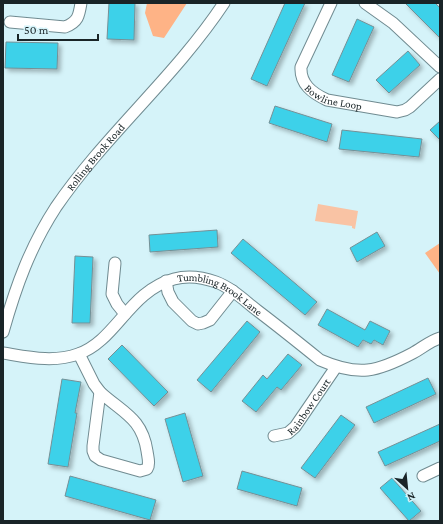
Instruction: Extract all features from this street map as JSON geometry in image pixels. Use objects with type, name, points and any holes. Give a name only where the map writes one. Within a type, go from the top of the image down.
[{"type":"street","points":[[10,22],[65,27],[77,20],[80,14],[81,3]]},
{"type":"street","name":"Rolling Brook Road","points":[[3,332],[16,287],[25,265],[39,236],[56,208],[79,175],[183,58],[224,3]]},
{"type":"street","name":"Bowline Loop","points":[[331,3],[301,67],[302,80],[309,89],[318,96],[327,100],[397,112],[410,107],[440,79]]},
{"type":"street","points":[[365,3],[393,23],[440,67]]},
{"type":"street","points":[[115,264],[112,294],[117,304],[125,314]]},
{"type":"street","name":"Tumbling Brook Lane","points":[[3,353],[36,359],[52,359],[79,354],[92,347],[142,296],[153,288],[166,281],[193,276],[217,282],[233,291],[320,360],[336,367],[367,371],[390,364],[440,338]]},
{"type":"street","points":[[166,281],[168,292],[173,302],[192,321],[198,324],[210,320],[233,291]]},
{"type":"street","points":[[79,354],[94,384],[100,392],[134,419],[140,428],[146,442],[150,465],[147,469],[140,471],[101,460],[95,456],[93,446],[100,392]]},
{"type":"street","name":"Rainbow Court","points":[[274,436],[288,433],[295,427],[336,367]]},
{"type":"street","points":[[423,476],[440,468]]},
{"type":"shaded area","points":[[147,3],[187,3],[164,38],[153,36],[145,13]]},
{"type":"shaded area","points":[[318,204],[358,211],[355,229],[352,228],[352,226],[315,221]]},
{"type":"shaded area","points":[[440,243],[440,274],[425,253]]},
{"type":"building","points":[[109,3],[135,3],[134,40],[107,39]]},
{"type":"building","points":[[285,3],[305,3],[267,86],[251,79]]},
{"type":"building","points":[[405,3],[435,3],[440,8],[440,38]]},
{"type":"building","points":[[357,19],[374,27],[349,82],[332,75]]},
{"type":"building","points":[[6,42],[58,43],[57,69],[5,68]]},
{"type":"building","points":[[408,51],[420,65],[389,93],[376,80]]},
{"type":"building","points":[[275,106],[332,124],[327,142],[269,123]]},
{"type":"building","points":[[440,121],[440,140],[430,130]]},
{"type":"building","points":[[342,130],[422,139],[419,157],[339,149]]},
{"type":"building","points":[[217,230],[218,247],[150,252],[149,235]]},
{"type":"building","points":[[377,232],[385,246],[357,262],[350,248]]},
{"type":"building","points":[[243,239],[317,302],[305,315],[231,253]]},
{"type":"building","points":[[75,256],[93,257],[90,323],[72,323]]},
{"type":"building","points":[[327,309],[365,330],[370,321],[390,331],[383,345],[374,340],[371,344],[363,340],[358,347],[318,325]]},
{"type":"building","points":[[247,321],[260,332],[211,392],[197,380]]},
{"type":"building","points":[[122,345],[168,392],[154,406],[108,359]]},
{"type":"building","points":[[288,354],[302,365],[281,390],[277,387],[256,412],[242,401],[263,375],[267,379]]},
{"type":"building","points":[[428,378],[436,394],[374,423],[366,407]]},
{"type":"building","points":[[62,379],[81,382],[75,413],[77,413],[68,467],[48,464]]},
{"type":"building","points":[[185,413],[203,476],[183,482],[165,419]]},
{"type":"building","points":[[341,415],[355,425],[315,478],[301,468]]},
{"type":"building","points":[[440,424],[440,441],[385,466],[378,452]]},
{"type":"building","points":[[242,471],[302,488],[297,506],[237,489]]},
{"type":"building","points":[[70,476],[156,500],[150,520],[65,496]]},
{"type":"building","points":[[392,478],[421,511],[409,521],[380,488]]}]
